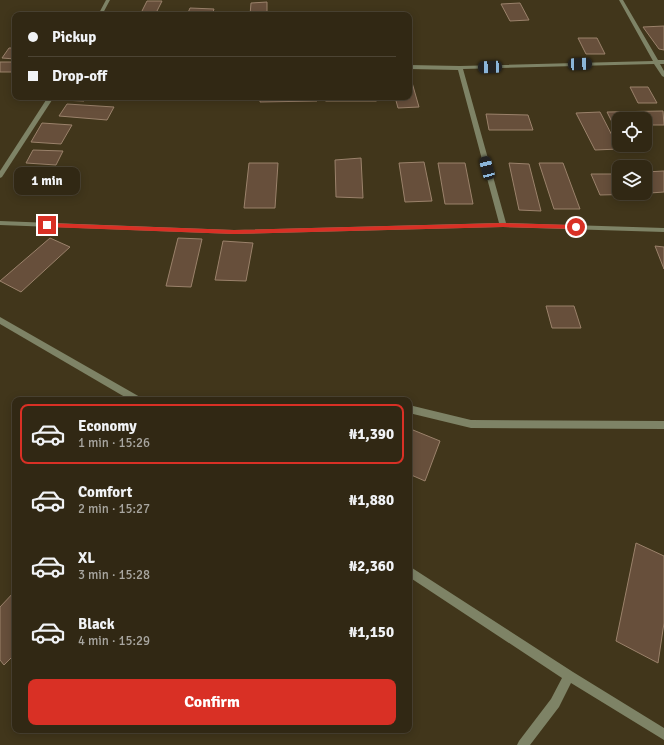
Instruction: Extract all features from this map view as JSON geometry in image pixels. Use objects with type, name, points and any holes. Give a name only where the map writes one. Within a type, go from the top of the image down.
[{"type":"street","points":[[102,12],[108,0]]},
{"type":"street","points":[[621,0],[664,75]]},
{"type":"street","points":[[412,67],[460,68],[664,62]]},
{"type":"street","points":[[460,68],[503,225]]},
{"type":"street","points":[[0,176],[49,100]]},
{"type":"street","points":[[0,223],[234,232],[503,225],[664,230]]},
{"type":"street","points":[[0,320],[131,397]]},
{"type":"street","points":[[412,410],[471,424],[664,425]]},
{"type":"street","points":[[412,573],[569,676],[664,734]]},
{"type":"street","points":[[523,745],[555,703],[569,676]]},
{"type":"building","points":[[147,1],[162,1],[156,12],[142,12]]},
{"type":"building","points":[[267,2],[267,12],[250,12],[251,3]]},
{"type":"building","points":[[520,3],[529,20],[510,21],[501,4]]},
{"type":"building","points":[[190,8],[214,9],[213,12],[188,12]]},
{"type":"building","points":[[664,26],[664,50],[659,49],[643,27]]},
{"type":"building","points":[[578,38],[597,38],[605,54],[586,54]]},
{"type":"building","points":[[9,48],[12,48],[12,59],[2,58]]},
{"type":"building","points":[[0,62],[12,62],[12,72],[0,72]]},
{"type":"building","points":[[412,82],[419,107],[398,108],[396,100],[412,100]]},
{"type":"building","points":[[630,87],[648,87],[657,103],[638,103]]},
{"type":"building","points":[[61,100],[84,100],[84,101]]},
{"type":"building","points":[[260,100],[317,100],[317,101],[260,102]]},
{"type":"building","points":[[326,100],[376,100],[376,101]]},
{"type":"building","points":[[67,104],[114,107],[107,120],[59,116]]},
{"type":"building","points":[[663,111],[664,125],[652,125],[652,112],[612,112],[612,122],[607,112]]},
{"type":"building","points":[[600,112],[612,135],[612,149],[595,150],[576,113]]},
{"type":"building","points":[[486,114],[528,115],[533,130],[489,130]]},
{"type":"building","points":[[42,123],[72,125],[61,144],[31,142]]},
{"type":"building","points":[[33,150],[63,151],[56,165],[26,163]]},
{"type":"building","points":[[361,158],[363,198],[336,197],[335,160]]},
{"type":"building","points":[[424,162],[432,201],[405,202],[399,163]]},
{"type":"building","points":[[249,163],[278,163],[275,208],[244,208]]},
{"type":"building","points":[[438,163],[465,163],[473,204],[445,204]]},
{"type":"building","points":[[509,163],[529,164],[541,211],[519,210]]},
{"type":"building","points":[[539,163],[563,163],[580,209],[554,209]]},
{"type":"building","points":[[664,171],[664,192],[652,193],[652,172]]},
{"type":"building","points":[[591,174],[612,174],[612,195],[600,195]]},
{"type":"building","points":[[50,238],[70,247],[21,292],[0,281]]},
{"type":"building","points":[[178,238],[202,239],[191,287],[166,286]]},
{"type":"building","points":[[223,241],[253,243],[246,281],[215,280]]},
{"type":"building","points":[[655,246],[664,247],[664,269]]},
{"type":"building","points":[[546,306],[574,306],[581,328],[552,328]]},
{"type":"building","points":[[413,430],[440,441],[425,481],[412,475]]},
{"type":"building","points":[[636,543],[664,556],[664,623],[658,663],[616,641]]},
{"type":"building","points":[[12,594],[12,657],[4,665],[0,660],[0,607]]},
{"type":"route","points":[[47,225],[234,232],[503,225],[576,227]]}]
